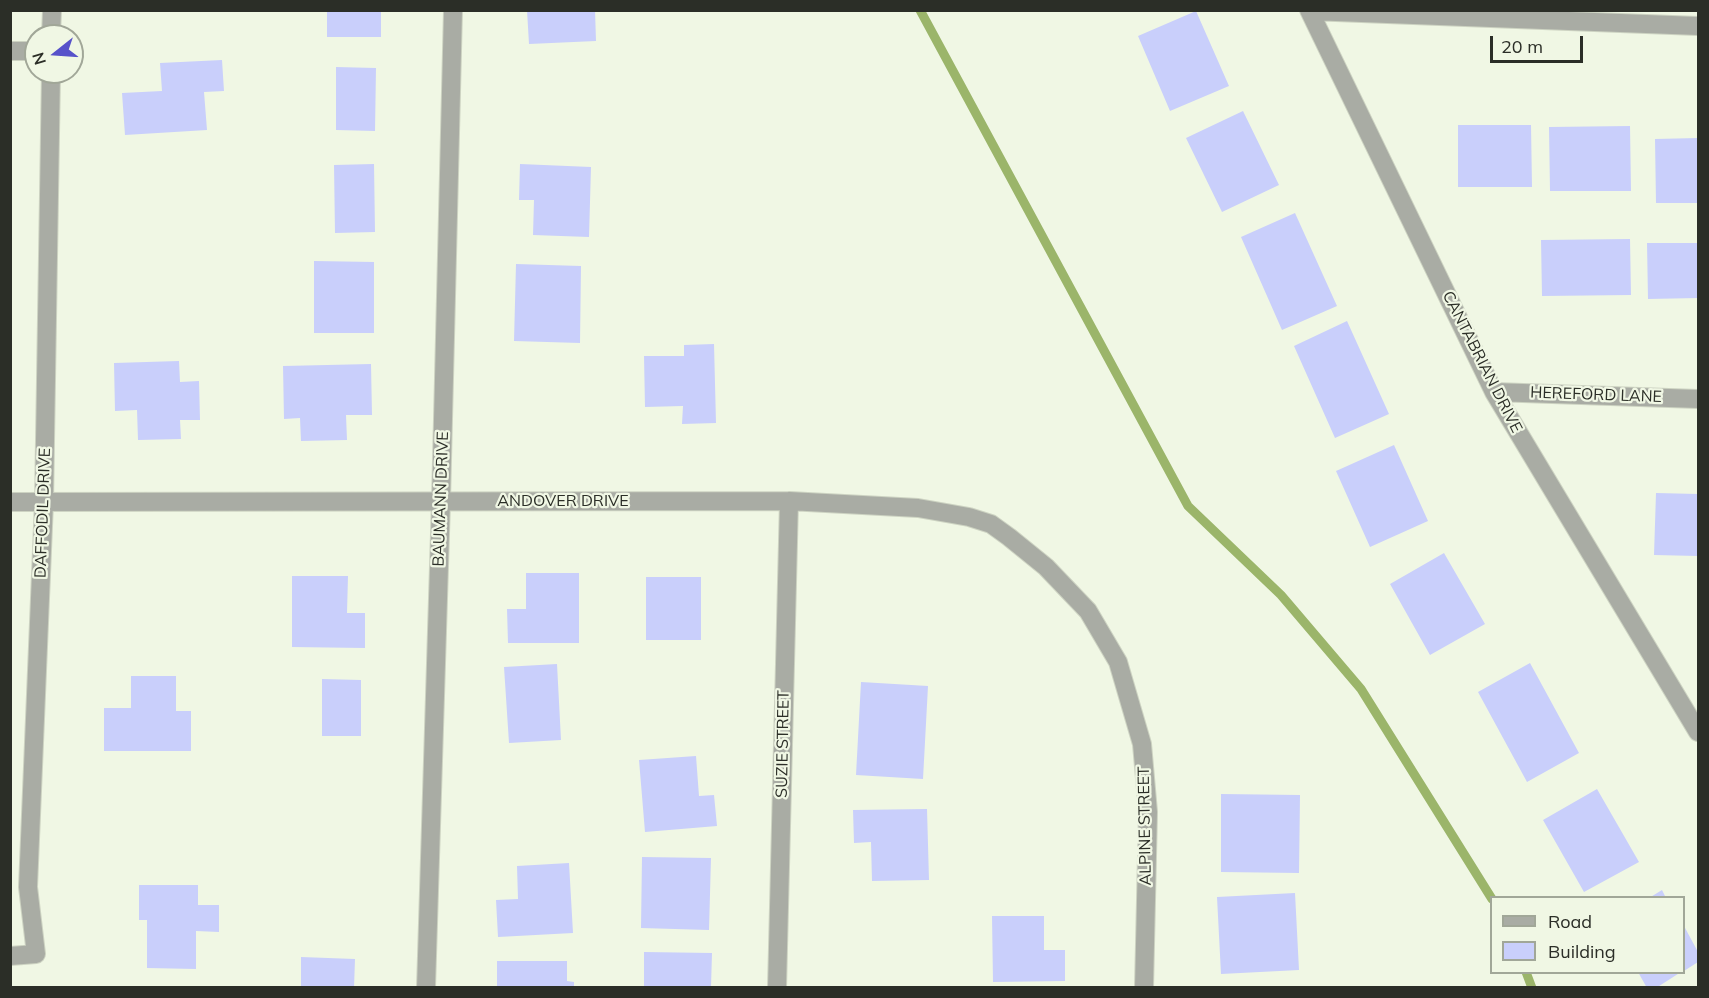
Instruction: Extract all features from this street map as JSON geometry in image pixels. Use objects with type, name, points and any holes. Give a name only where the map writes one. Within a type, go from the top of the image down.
[{"type":"street","name":"BAUMANN DRIVE","points":[[426,987],[453,10]]},
{"type":"street","points":[[1310,11],[1698,26]]},
{"type":"street","name":"CANTABRIAN DRIVE","points":[[1310,11],[1494,392],[1698,732]]},
{"type":"street","name":"DAFFODIL DRIVE","points":[[10,956],[36,954],[28,887],[44,502],[51,84]]},
{"type":"street","name":"HEREFORD LANE","points":[[1494,392],[1698,399]]},
{"type":"street","name":"ANDOVER DRIVE","points":[[10,502],[789,501],[918,508],[969,517],[991,524],[1046,567],[1083,606]]},
{"type":"street","name":"SUZIE STREET","points":[[777,987],[789,501]]},
{"type":"street","name":"ALPINE STREET","points":[[1083,606],[1118,662],[1142,744],[1148,812],[1144,987]]},
{"type":"building","points":[[327,10],[381,10],[381,37],[327,37]]},
{"type":"building","points":[[527,10],[595,10],[596,41],[529,44]]},
{"type":"building","points":[[1196,11],[1229,86],[1170,111],[1138,36]]},
{"type":"building","points":[[222,60],[224,91],[204,92],[207,130],[125,135],[122,93],[162,91],[160,63]]},
{"type":"building","points":[[336,67],[376,68],[375,131],[336,130]]},
{"type":"building","points":[[1243,111],[1279,185],[1222,212],[1186,138]]},
{"type":"building","points":[[1458,125],[1531,125],[1532,187],[1458,187]]},
{"type":"building","points":[[1630,126],[1631,191],[1550,191],[1549,127]]},
{"type":"building","points":[[1698,138],[1698,203],[1656,203],[1655,139]]},
{"type":"building","points":[[374,164],[375,232],[335,233],[334,165]]},
{"type":"building","points":[[520,164],[591,167],[589,237],[533,235],[534,200],[519,200]]},
{"type":"building","points":[[1295,213],[1337,306],[1282,330],[1241,237]]},
{"type":"building","points":[[1630,239],[1631,295],[1542,296],[1541,240]]},
{"type":"building","points":[[1647,243],[1698,243],[1698,298],[1648,299]]},
{"type":"building","points":[[314,261],[374,262],[374,333],[314,333]]},
{"type":"building","points":[[516,264],[581,266],[580,343],[514,341]]},
{"type":"building","points":[[1347,321],[1389,414],[1335,438],[1294,346]]},
{"type":"building","points":[[714,344],[716,423],[682,424],[683,406],[645,407],[644,356],[684,356],[684,345]]},
{"type":"building","points":[[179,361],[180,382],[199,381],[200,420],[180,420],[181,439],[138,440],[137,410],[115,411],[114,363]]},
{"type":"building","points":[[371,364],[372,415],[346,415],[347,440],[301,441],[300,418],[284,419],[283,366]]},
{"type":"building","points":[[1394,445],[1428,521],[1370,547],[1336,471]]},
{"type":"building","points":[[1656,493],[1698,494],[1698,556],[1654,555]]},
{"type":"building","points":[[1444,553],[1485,624],[1430,655],[1390,584]]},
{"type":"building","points":[[526,573],[579,573],[579,643],[508,643],[507,609],[526,609]]},
{"type":"building","points":[[292,576],[348,576],[347,613],[365,613],[365,648],[292,647]]},
{"type":"building","points":[[646,577],[701,577],[701,640],[646,640]]},
{"type":"building","points":[[1530,663],[1579,753],[1527,782],[1478,692]]},
{"type":"building","points":[[557,664],[561,740],[509,743],[504,667]]},
{"type":"building","points":[[131,676],[176,676],[176,711],[191,711],[191,751],[104,751],[104,708],[131,708]]},
{"type":"building","points":[[322,679],[361,680],[361,736],[322,736]]},
{"type":"building","points":[[861,682],[928,686],[923,779],[856,775]]},
{"type":"building","points":[[696,756],[699,796],[714,795],[717,826],[645,832],[639,760]]},
{"type":"building","points":[[1597,789],[1639,862],[1584,892],[1543,820]]},
{"type":"building","points":[[1221,794],[1300,795],[1299,873],[1221,872]]},
{"type":"building","points":[[927,809],[929,880],[872,881],[871,842],[854,843],[853,810]]},
{"type":"building","points":[[642,857],[711,858],[709,930],[641,928]]},
{"type":"building","points":[[569,863],[573,933],[498,937],[496,900],[518,899],[517,866]]},
{"type":"building","points":[[139,885],[198,885],[198,905],[219,905],[219,932],[196,931],[196,969],[147,968],[147,920],[139,920]]},
{"type":"building","points":[[1662,890],[1665,896],[1652,896]]},
{"type":"building","points":[[1295,893],[1299,970],[1221,974],[1217,897]]},
{"type":"building","points":[[992,916],[1044,916],[1044,950],[1065,950],[1065,981],[993,982]]},
{"type":"building","points":[[1685,928],[1698,952],[1698,962],[1685,970]]},
{"type":"building","points":[[644,952],[712,953],[711,987],[644,988]]},
{"type":"building","points":[[301,957],[355,959],[354,988],[301,988]]},
{"type":"building","points":[[497,961],[567,961],[567,981],[574,982],[574,988],[497,988]]},
{"type":"building","points":[[1639,974],[1678,974],[1656,988],[1647,988]]},
{"type":"waterway","points":[[920,10],[1188,506],[1281,595],[1361,689],[1490,896]]},
{"type":"waterway","points":[[1527,974],[1532,988]]}]
